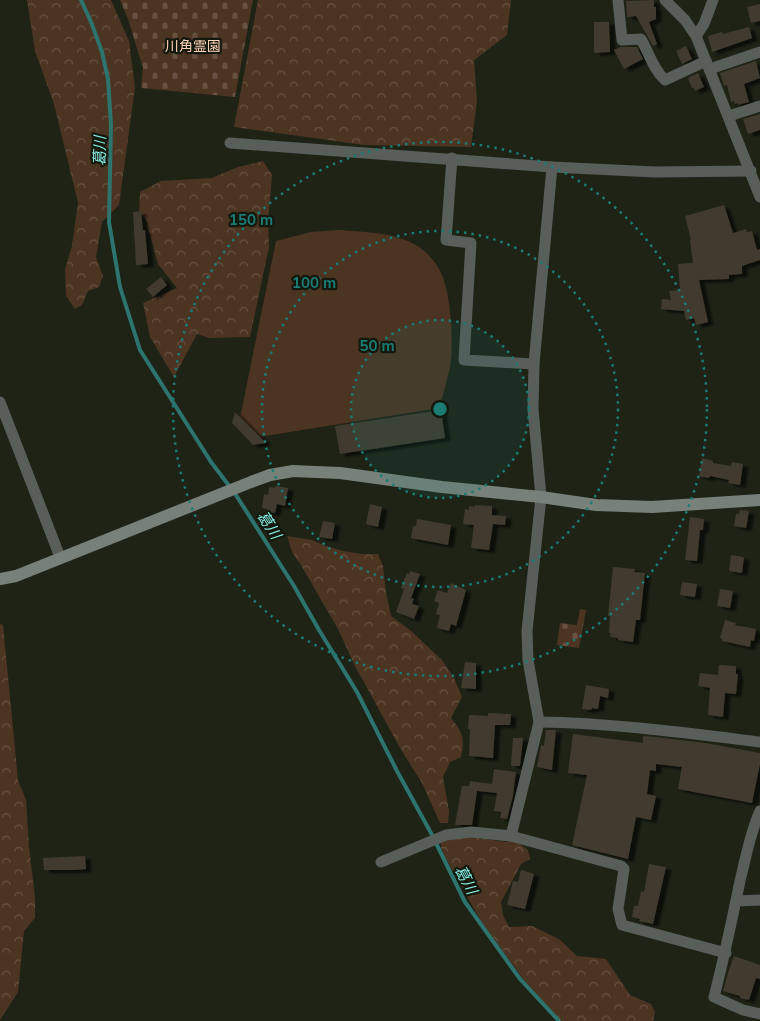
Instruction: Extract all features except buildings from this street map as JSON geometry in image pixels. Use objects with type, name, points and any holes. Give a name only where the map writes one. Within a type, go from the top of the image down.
[{"type":"street","points":[[618,0],[622,40],[641,39],[649,53],[656,73],[665,80],[708,65],[760,52]]},
{"type":"street","points":[[665,0],[685,20],[696,36],[760,197]]},
{"type":"street","points":[[696,36],[704,24],[713,0]]},
{"type":"street","points":[[729,116],[760,106]]},
{"type":"street","points":[[230,143],[452,158],[552,167],[655,172],[750,172]]},
{"type":"street","points":[[452,158],[446,240],[471,243],[464,360],[534,364]]},
{"type":"street","points":[[511,836],[539,722],[528,660],[527,631],[540,497],[533,409],[534,364],[552,167]]},
{"type":"street","points":[[0,402],[60,557]]},
{"type":"street","points":[[0,580],[16,576],[245,484],[270,475],[293,471],[340,473],[596,505],[652,507],[760,500]]},
{"type":"street","points":[[539,722],[611,726],[760,742]]},
{"type":"street","points":[[760,811],[754,824],[726,953],[714,997],[744,1010],[760,1014]]},
{"type":"street","points":[[381,862],[446,834],[463,832],[511,836],[621,866],[624,869],[618,909],[622,925],[726,953]]},
{"type":"street","points":[[736,901],[760,900]]},
{"type":"green space","points":[[27,0],[111,0],[129,41],[135,87],[119,205],[102,222],[96,257],[103,276],[99,287],[88,291],[82,305],[75,309],[66,296],[65,269],[72,246],[78,203],[54,104],[35,51]]},
{"type":"green space","name":"川角霊園","points":[[120,0],[253,0],[235,97],[141,88],[143,68]]},
{"type":"green space","points":[[258,0],[511,0],[507,35],[474,60],[477,101],[471,147],[364,145],[234,127]]},
{"type":"green space","points":[[263,161],[272,175],[268,222],[269,247],[250,337],[210,338],[197,334],[174,377],[150,337],[143,303],[177,288],[158,264],[146,220],[139,211],[140,192],[161,181],[212,178],[238,167]]},
{"type":"green space","points":[[339,230],[377,233],[405,240],[427,253],[440,270],[450,307],[452,346],[450,367],[439,408],[259,437],[240,418],[276,241],[311,232]]},
{"type":"green space","points":[[287,536],[312,540],[343,551],[378,554],[383,566],[391,616],[410,630],[442,660],[454,678],[462,697],[451,718],[462,736],[463,745],[461,757],[450,762],[443,777],[449,811],[448,823],[440,823],[422,783],[400,748],[355,666],[338,629],[292,552]]},
{"type":"green space","points":[[580,609],[586,610],[579,648],[557,645],[560,623],[577,625]]},
{"type":"green space","points":[[0,624],[3,625],[18,780],[26,800],[35,898],[35,918],[24,931],[18,992],[0,1020]]},
{"type":"green space","points":[[470,837],[506,842],[514,840],[528,850],[530,859],[521,864],[501,902],[503,915],[509,927],[532,926],[559,939],[577,956],[606,959],[630,995],[651,1004],[655,1012],[653,1021],[562,1021],[559,1019],[526,983],[481,921],[444,855],[441,841]]},
{"type":"waterway","name":"葛川","points":[[81,0],[102,52],[108,79],[111,125],[109,222],[120,287],[140,350],[211,462],[230,487]]},
{"type":"waterway","name":"葛川","points":[[234,492],[294,586],[357,692],[465,902],[520,979],[559,1021]]}]
